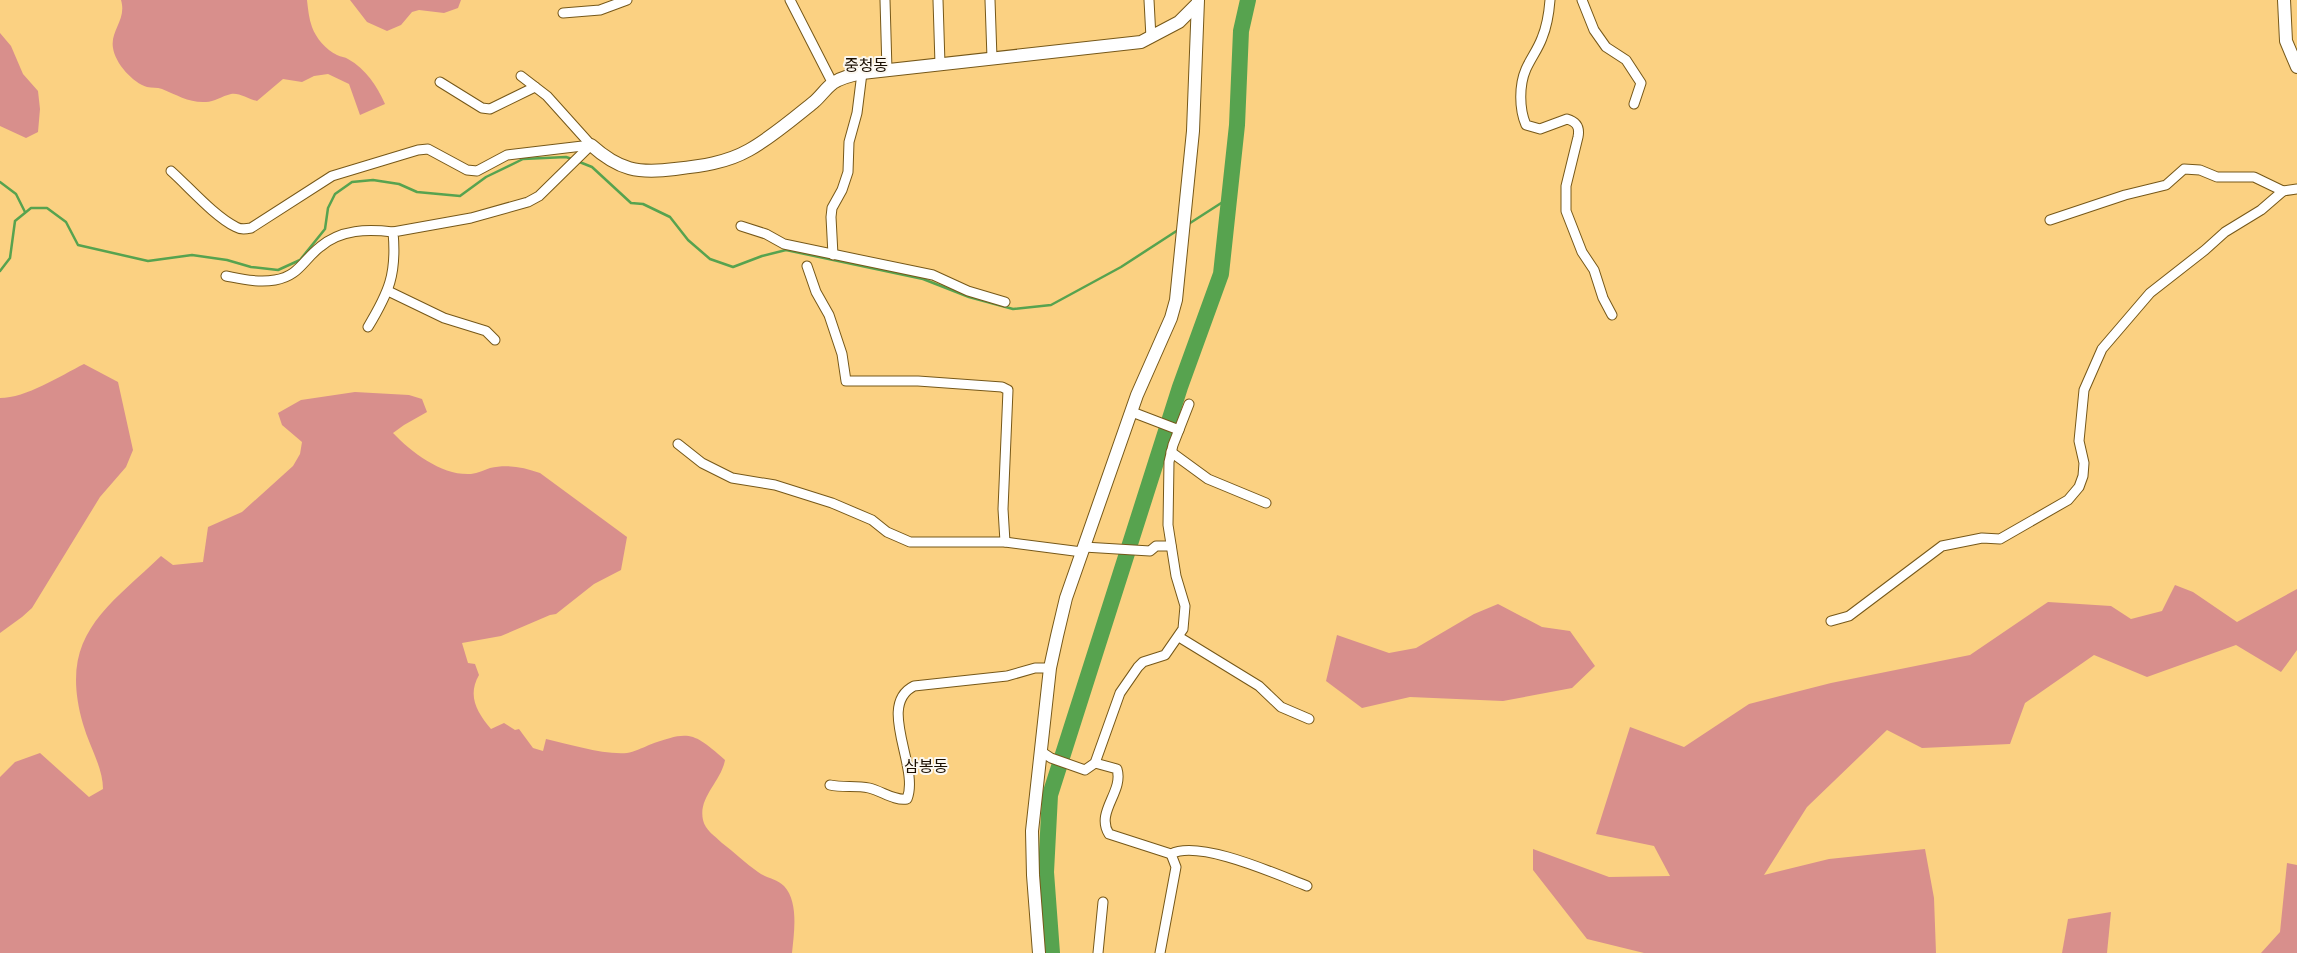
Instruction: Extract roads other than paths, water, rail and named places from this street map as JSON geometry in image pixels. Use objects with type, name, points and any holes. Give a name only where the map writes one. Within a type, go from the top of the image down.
[{"type":"main road","points":[[2284,0],[2286,41],[2297,67]]},
{"type":"main road","points":[[591,145],[605,157],[621,166],[638,172],[657,172],[707,165],[729,159],[764,140],[844,77],[887,70],[1123,45],[1152,38],[1178,22],[1197,2]]},
{"type":"main road","points":[[1039,953],[1031,846],[1032,820],[1046,755],[1050,668],[1066,598],[1148,368],[1171,318],[1176,300],[1182,221],[1193,131],[1197,2]]},
{"type":"street","points":[[563,13],[600,10],[627,0]]},
{"type":"street","points":[[790,0],[833,84]]},
{"type":"street","points":[[885,0],[887,70]]},
{"type":"street","points":[[938,0],[940,64]]},
{"type":"street","points":[[990,0],[992,58]]},
{"type":"street","points":[[1149,0],[1152,38]]},
{"type":"street","points":[[1550,0],[1542,38],[1524,74],[1521,106],[1522,117],[1526,125],[1540,130],[1567,119],[1577,125],[1579,130],[1578,137],[1566,186],[1566,211],[1582,252],[1594,270],[1603,298],[1612,315]]},
{"type":"street","points":[[1582,0],[1594,30],[1606,47],[1626,60],[1641,83],[1634,104]]},
{"type":"street","points":[[833,255],[832,208],[842,190],[848,172],[849,142],[859,102],[862,73]]},
{"type":"street","points":[[521,76],[547,96],[591,145]]},
{"type":"street","points":[[440,82],[482,108],[490,109],[535,87]]},
{"type":"street","points":[[226,276],[253,281],[276,280],[298,272],[320,247],[327,242],[365,229],[393,232],[471,218],[528,202],[539,196],[570,163],[591,145]]},
{"type":"street","points":[[171,172],[225,220],[237,228],[244,229],[251,228],[332,176],[418,150],[428,149],[467,170],[477,171],[507,155],[591,145]]},
{"type":"street","points":[[2050,220],[2125,195],[2166,186],[2184,169],[2200,170],[2217,177],[2254,177],[2284,191]]},
{"type":"street","points":[[1831,621],[1849,616],[1942,546],[1982,538],[2000,539],[2068,500],[2079,487],[2083,476],[2084,463],[2079,441],[2084,390],[2102,350],[2150,293],[2206,250],[2225,232],[2261,210],[2284,191],[2297,189]]},
{"type":"street","points":[[740,226],[766,234],[784,244],[933,275],[968,291],[1005,302]]},
{"type":"street","points":[[368,327],[392,280],[395,250],[393,232]]},
{"type":"street","points":[[807,266],[816,292],[829,315],[844,362],[846,381],[958,382],[1002,387],[1008,390],[1002,509],[1005,542]]},
{"type":"street","points":[[388,291],[444,318],[486,330],[495,340]]},
{"type":"street","points":[[1046,755],[1085,770],[1095,763],[1120,693],[1138,666],[1143,662],[1165,655],[1179,637],[1185,620],[1185,606],[1168,525],[1171,452],[1178,429],[1189,404]]},
{"type":"street","points":[[1132,412],[1178,429]]},
{"type":"street","points":[[678,444],[702,463],[732,478],[775,485],[832,503],[872,520],[887,532],[910,542],[1005,542],[1083,550],[1150,551],[1156,546],[1171,546]]},
{"type":"street","points":[[1171,452],[1208,479],[1266,503]]},
{"type":"street","points":[[1179,637],[1259,686],[1282,707],[1309,720]]},
{"type":"street","points":[[830,785],[841,788],[868,787],[895,798],[907,799],[909,794],[907,768],[898,713],[899,702],[905,690],[914,686],[1007,676],[1035,668],[1050,668]]},
{"type":"street","points":[[1095,763],[1117,769],[1119,774],[1118,782],[1104,819],[1104,827],[1109,834],[1171,854],[1178,850],[1207,852],[1231,858],[1307,886]]},
{"type":"street","points":[[1160,953],[1176,867],[1171,854]]},
{"type":"street","points":[[1098,953],[1103,902]]},
{"type":"waterway","points":[[1052,953],[1046,872],[1050,795],[1180,387],[1221,274],[1237,125],[1241,31],[1248,0]]},
{"type":"waterway","points":[[0,271],[10,258],[15,221],[31,208],[47,208],[66,222],[78,245],[148,261],[192,255],[227,260],[251,267],[278,270],[300,260],[325,229],[328,208],[335,194],[352,182],[373,180],[399,184],[417,192],[460,196],[486,177],[523,159],[566,157],[572,159]]},
{"type":"waterway","points":[[577,161],[592,167],[631,203],[643,204],[670,217],[688,240],[710,259],[733,267],[762,256],[786,250],[923,279],[969,297],[1013,309],[1051,305],[1121,267],[1178,230]]},
{"type":"waterway","points":[[0,182],[16,194],[25,212]]},
{"type":"waterway","points":[[1187,225],[1229,198]]},
{"type":"district","name":"중청동","points":[[866,65]]},
{"type":"district","name":"삼봉동","points":[[926,766]]}]
